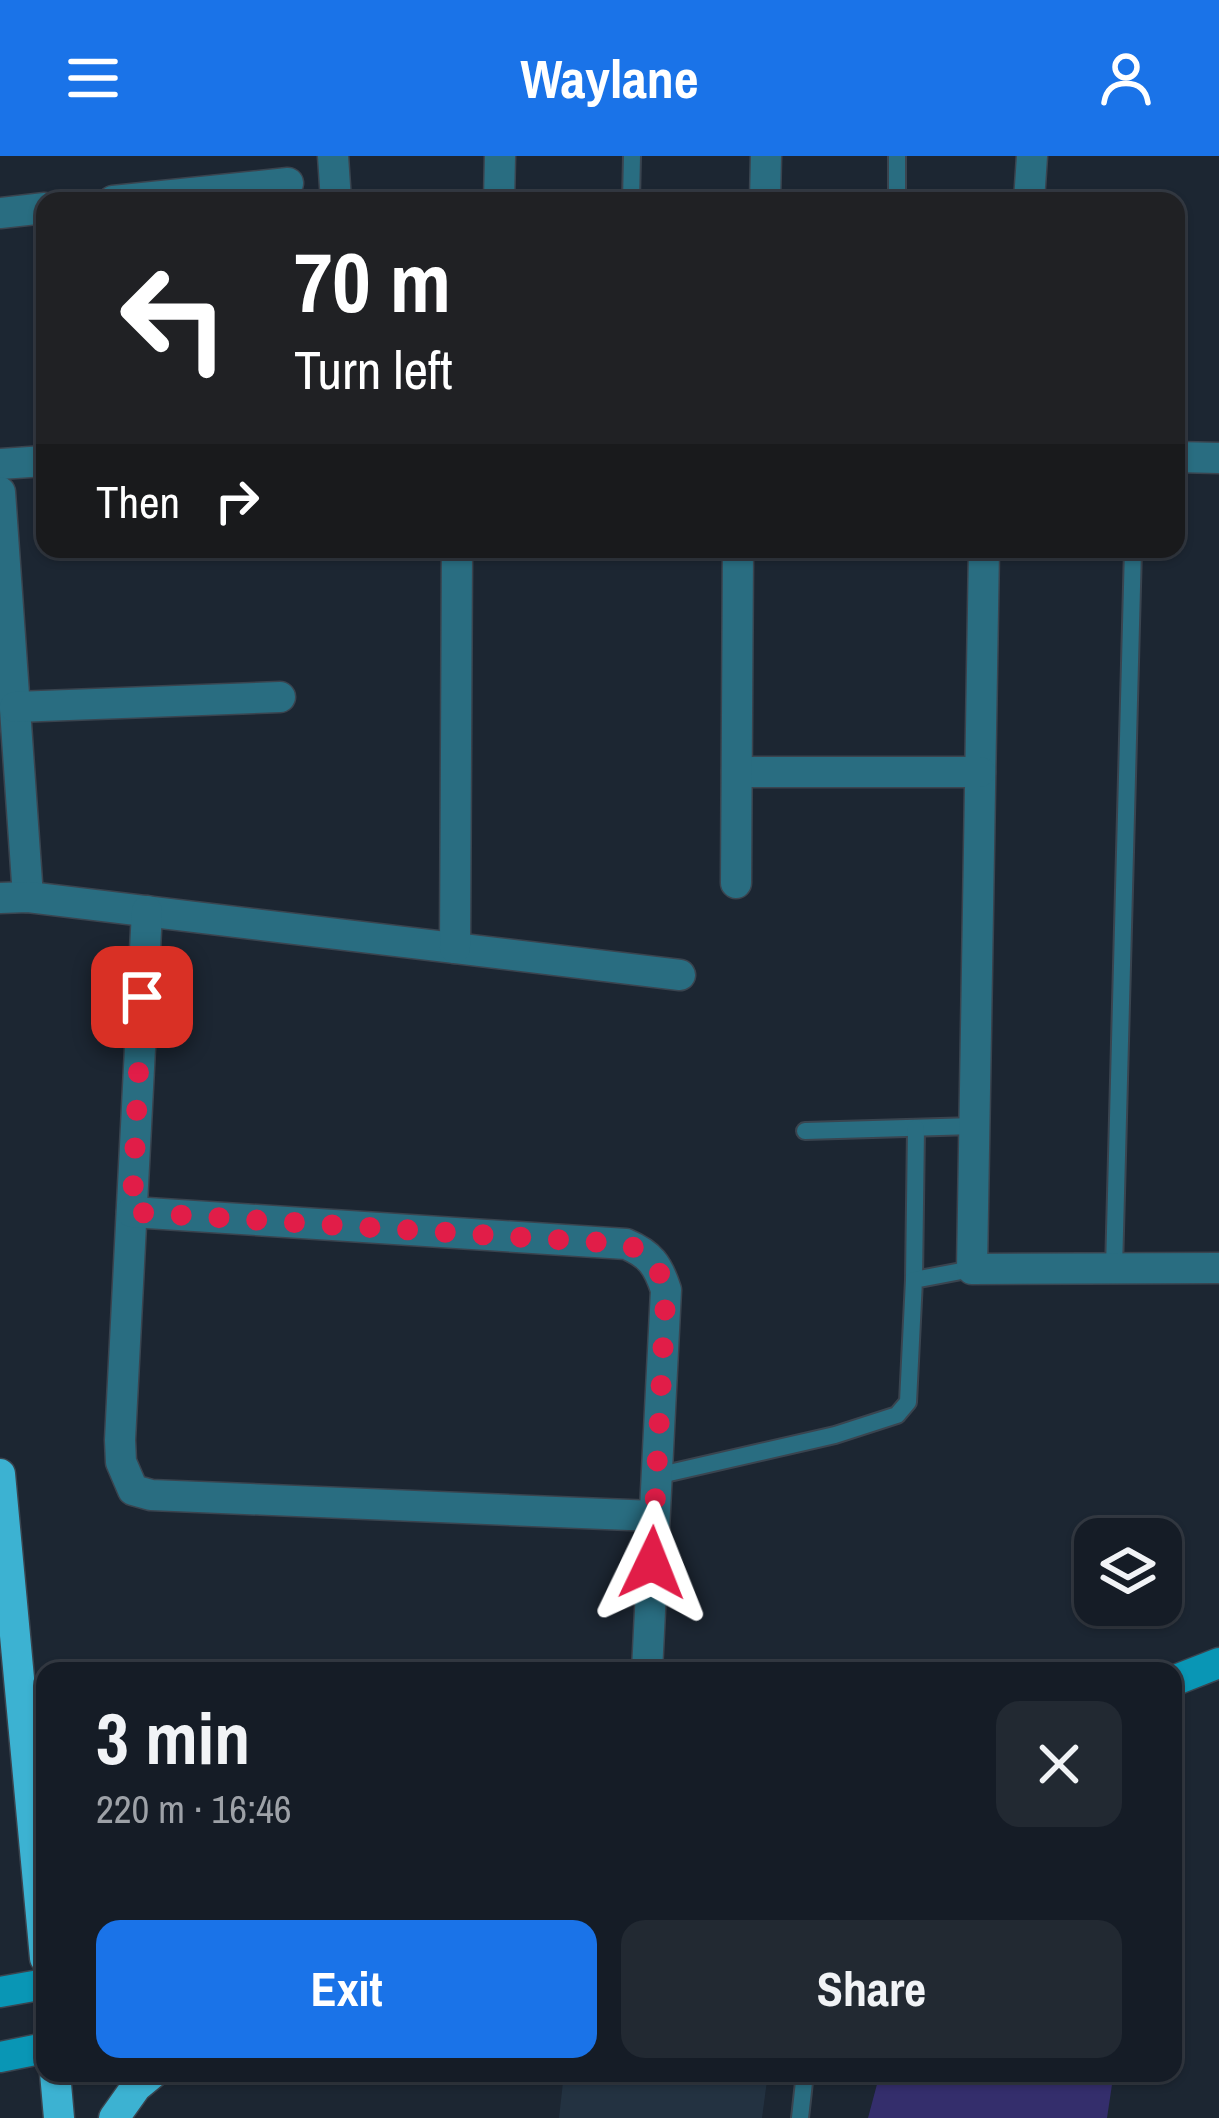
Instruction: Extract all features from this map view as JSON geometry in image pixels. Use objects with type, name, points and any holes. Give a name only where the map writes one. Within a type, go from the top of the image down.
[{"type":"main road","points":[[0,1474],[36,1871]]},
{"type":"main road","points":[[1182,1677],[1219,1663]]},
{"type":"main road","points":[[19,1708],[36,1756]]},
{"type":"main road","points":[[0,1992],[36,1986]]},
{"type":"main road","points":[[0,2057],[36,2050]]},
{"type":"main road","points":[[56,2082],[59,2118]]},
{"type":"main road","points":[[114,2118],[142,2082]]},
{"type":"street","points":[[333,156],[335,192]]},
{"type":"street","points":[[499,192],[500,156]]},
{"type":"street","points":[[765,192],[766,156]]},
{"type":"street","points":[[1030,192],[1032,156]]},
{"type":"street","points":[[200,192],[288,183]]},
{"type":"street","points":[[0,213],[36,209]]},
{"type":"street","points":[[1185,457],[1219,458]]},
{"type":"street","points":[[0,464],[36,462]]},
{"type":"street","points":[[0,491],[15,707],[14,897],[680,975]]},
{"type":"street","points":[[454,948],[457,558]]},
{"type":"street","points":[[736,883],[738,558]]},
{"type":"street","points":[[984,558],[972,1269],[1219,1268]]},
{"type":"street","points":[[15,707],[280,697]]},
{"type":"street","points":[[737,772],[980,772]]},
{"type":"street","points":[[147,911],[120,1440],[121,1462],[133,1490],[151,1495],[653,1516]]},
{"type":"street","points":[[132,1212],[626,1244],[645,1252],[659,1268],[666,1290],[647,1662]]},
{"type":"lane","points":[[631,192],[632,156]]},
{"type":"lane","points":[[897,156],[897,192]]},
{"type":"lane","points":[[1114,1269],[1133,558]]},
{"type":"lane","points":[[805,1131],[974,1126]]},
{"type":"lane","points":[[656,1476],[835,1435],[897,1415],[908,1402],[916,1128]]},
{"type":"lane","points":[[914,1280],[972,1269]]},
{"type":"lane","points":[[800,2118],[804,2082]]},
{"type":"shaded area","points":[[563,2082],[767,2082],[762,2118],[559,2118]]},
{"type":"building","points":[[878,2082],[1112,2082],[1107,2118],[868,2118]]},
{"type":"route","points":[[142,997],[132,1212],[626,1244],[645,1252],[659,1268],[666,1290],[652,1563]]}]
